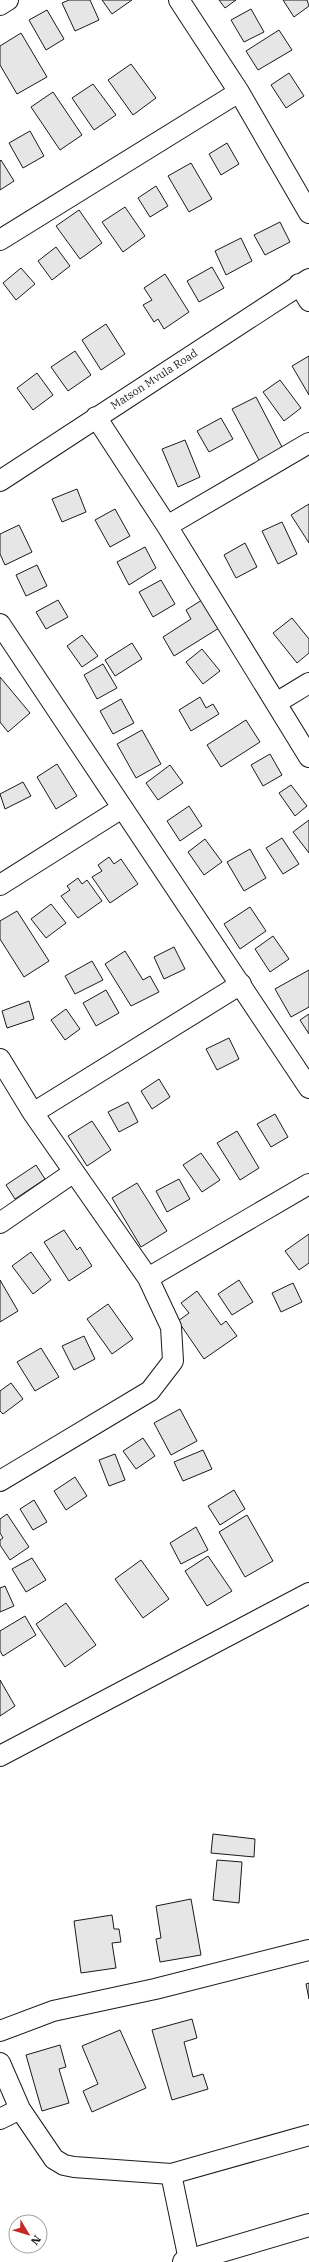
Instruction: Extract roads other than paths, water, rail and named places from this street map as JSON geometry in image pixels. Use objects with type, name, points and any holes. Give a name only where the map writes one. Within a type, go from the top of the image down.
[{"type":"highway","points":[[187,2261],[309,2225]]},
{"type":"street","points":[[0,5],[8,0]]},
{"type":"street","points":[[179,0],[239,92],[309,213]]},
{"type":"street","points":[[0,240],[239,92]]},
{"type":"street","name":"Matson Mvula Road","points":[[0,481],[96,418],[306,288]]},
{"type":"street","points":[[96,418],[167,526],[309,757]]},
{"type":"street","points":[[167,526],[309,443]]},
{"type":"street","points":[[3,635],[241,984],[309,1088]]},
{"type":"street","points":[[276,703],[309,683]]},
{"type":"street","points":[[0,885],[122,808]]},
{"type":"street","points":[[33,1113],[241,984]]},
{"type":"street","points":[[0,1059],[33,1113],[148,1278],[171,1328],[173,1361],[150,1391],[0,1481]]},
{"type":"street","points":[[0,1223],[74,1172]]},
{"type":"street","points":[[148,1278],[309,1184]]},
{"type":"street","points":[[0,1756],[309,1593]]},
{"type":"street","points":[[0,2031],[53,2011],[155,1989],[309,1950]]},
{"type":"street","points":[[0,2063],[20,2109],[54,2159],[64,2165],[171,2174],[309,2135]]},
{"type":"street","points":[[0,2119],[20,2109]]},
{"type":"street","points":[[171,2174],[187,2261]]}]
